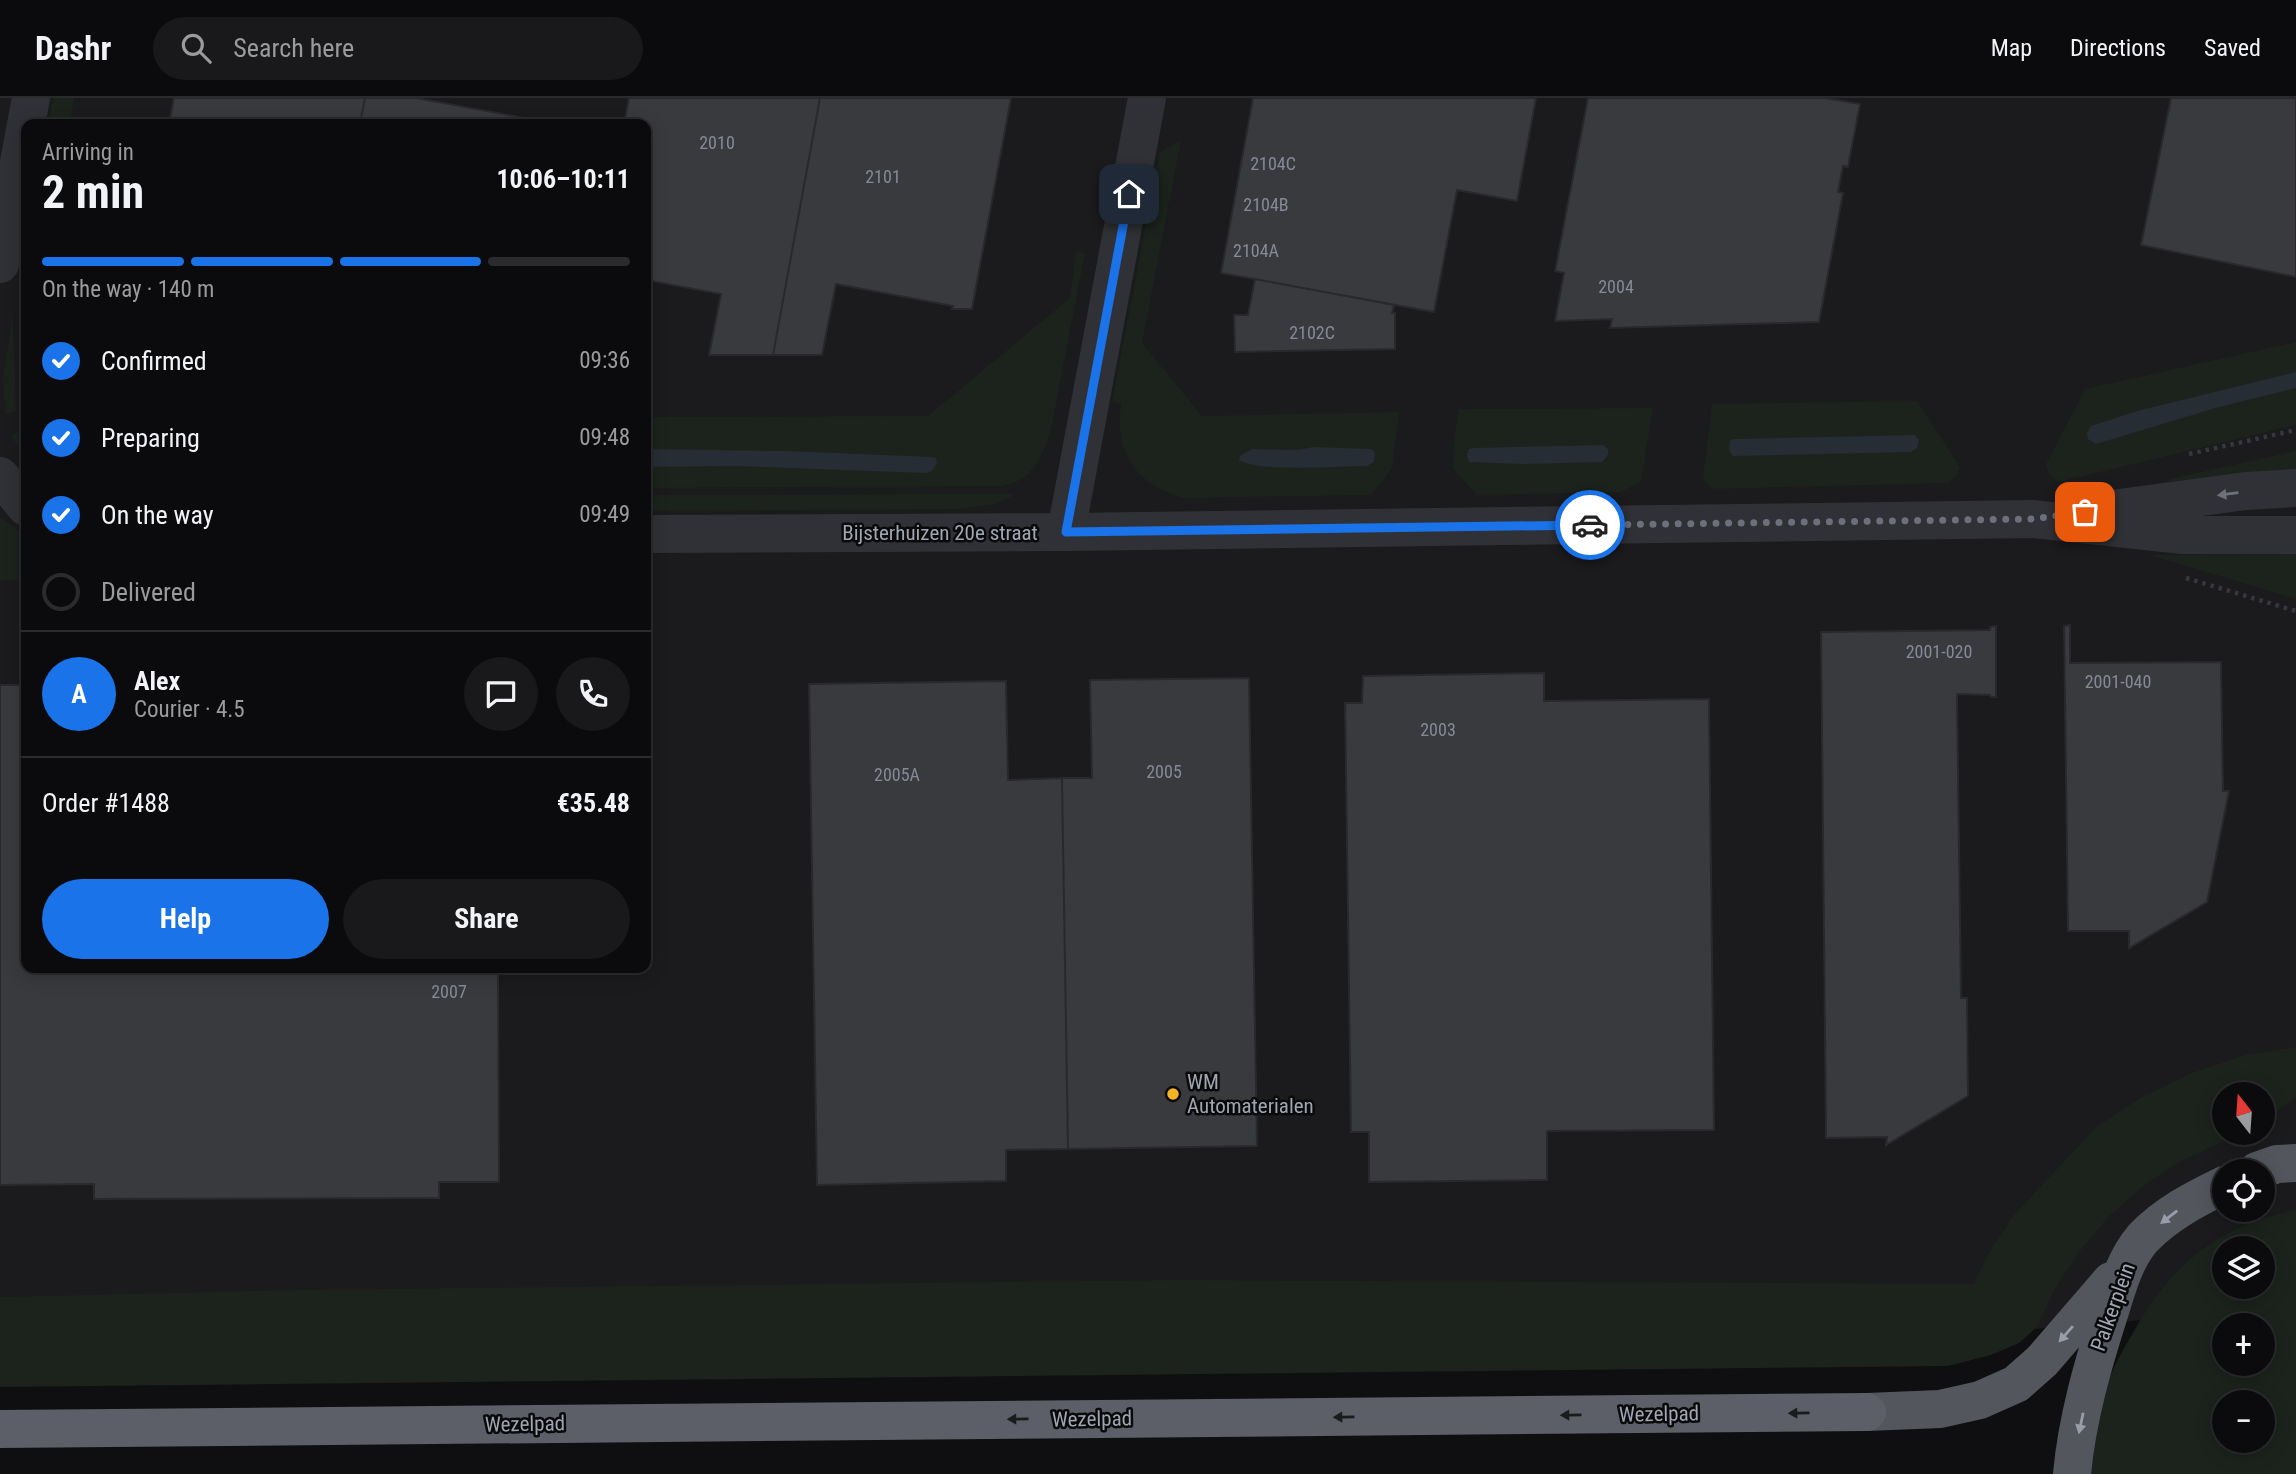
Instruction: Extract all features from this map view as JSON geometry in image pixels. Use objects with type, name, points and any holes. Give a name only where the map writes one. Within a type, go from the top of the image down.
[{"type":"highway","points":[[2275,1165],[2296,1163]]},
{"type":"highway","name":"Palkerplein","points":[[2072,1474],[2074,1452],[2093,1364],[2125,1263],[2144,1238],[2165,1219],[2189,1202],[2212,1191]]},
{"type":"highway","name":"Wezelpad","points":[[0,1429],[1867,1412],[1940,1409],[1980,1400],[2016,1384],[2049,1353],[2125,1263]]},
{"type":"street","points":[[27,119],[31,98]]},
{"type":"street","points":[[1066,532],[1147,98]]},
{"type":"street","points":[[0,264],[21,152]]},
{"type":"street","points":[[0,476],[21,501]]},
{"type":"street","name":"Bijsterhuizen 20e straat","points":[[651,534],[1066,532],[2032,519],[2296,488]]},
{"type":"street","name":"Bijsterhuizen 20e straat","points":[[2032,519],[2183,535],[2296,535]]},
{"type":"shaded area","points":[[0,98],[2296,98],[2296,1307],[1953,1336],[0,1321]]},
{"type":"shaded area","points":[[53,98],[74,98],[71,119],[49,119]]},
{"type":"shaded area","points":[[1181,140],[1142,343],[1202,416],[1399,412],[1392,469],[1371,495],[1184,498],[1153,485],[1141,475],[1125,452],[1121,438],[1121,404],[1112,401],[1160,152]]},
{"type":"shaded area","points":[[1076,252],[1085,253],[1051,429],[1040,458],[1022,479],[1002,486],[651,488],[651,417],[928,416],[1070,298]]},
{"type":"shaded area","points":[[21,314],[21,394],[20,367]]},
{"type":"shaded area","points":[[13,315],[16,411],[5,414],[3,376]]},
{"type":"shaded area","points":[[2296,342],[2296,425],[2058,482],[2049,474],[2046,464],[2085,389]]},
{"type":"shaded area","points":[[2296,372],[2296,388],[2219,407],[2096,444],[2088,439],[2087,433],[2091,426],[2137,411]]},
{"type":"shaded area","points":[[1917,401],[1960,467],[1956,476],[1948,483],[1713,489],[1703,479],[1712,404]]},
{"type":"shaded area","points":[[1653,408],[1641,482],[1620,492],[1477,495],[1453,469],[1459,409]]},
{"type":"shaded area","points":[[21,431],[21,452],[11,435]]},
{"type":"shaded area","points":[[1915,435],[1919,440],[1917,448],[1911,452],[1733,456],[1729,450],[1730,441],[1733,439]]},
{"type":"shaded area","points":[[1603,445],[1608,449],[1608,455],[1602,462],[1469,462],[1467,455],[1469,449],[1473,448]]},
{"type":"shaded area","points":[[1313,447],[1371,449],[1375,453],[1374,462],[1367,466],[1282,468],[1239,460],[1240,456],[1252,449],[1298,450]]},
{"type":"shaded area","points":[[651,449],[932,457],[936,458],[937,463],[932,471],[926,473],[738,466],[651,467]]},
{"type":"shaded area","points":[[2296,451],[2296,472],[2167,482],[2170,479]]},
{"type":"shaded area","points":[[1016,494],[996,504],[959,509],[651,511],[651,495]]},
{"type":"shaded area","points":[[0,517],[21,533],[21,580],[0,580]]},
{"type":"shaded area","points":[[2296,554],[2296,599],[2150,555]]},
{"type":"shaded area","points":[[2296,1047],[2296,1097],[2275,1112],[2275,1082],[2212,1082],[2212,1145],[2216,1145],[2179,1162],[2142,1187],[2108,1217],[2079,1252],[2054,1290],[2037,1327],[2019,1343],[1991,1355],[1948,1366],[0,1387],[0,1297],[296,1290],[1178,1280],[1974,1284],[1988,1254],[2014,1215],[2096,1127],[2142,1097],[2192,1073],[2245,1055]]},
{"type":"shaded area","points":[[2296,1210],[2296,1474],[2086,1474],[2109,1378],[2149,1307],[2182,1267],[2212,1243],[2212,1299],[2275,1299],[2275,1236],[2223,1236],[2255,1222],[2275,1222],[2275,1215]]},
{"type":"building","points":[[174,98],[365,98],[361,119],[170,119]]},
{"type":"building","points":[[365,98],[416,98],[530,119],[361,119]]},
{"type":"building","points":[[629,98],[820,98],[773,355],[709,355],[721,294],[651,281],[651,119],[625,119]]},
{"type":"building","points":[[820,98],[1011,98],[972,309],[952,309],[953,306],[836,284],[822,355],[773,355]]},
{"type":"building","points":[[1253,98],[1536,98],[1517,201],[1457,190],[1434,312],[1221,273]]},
{"type":"building","points":[[1588,98],[1826,98],[1860,104],[1848,167],[1843,166],[1838,192],[1843,193],[1819,322],[1610,328],[1612,319],[1555,321],[1564,273],[1555,271]]},
{"type":"building","points":[[2171,98],[2296,98],[2296,277],[2141,245]]},
{"type":"building","points":[[1255,279],[1394,305],[1392,313],[1395,313],[1395,349],[1235,352],[1234,315],[1248,315]]},
{"type":"building","points":[[2070,625],[2070,663],[2221,662],[2223,791],[2229,791],[2207,902],[2129,948],[2129,931],[2068,931],[2064,626]]},
{"type":"building","points":[[1996,626],[1996,697],[1957,694],[1961,998],[1967,998],[1968,1096],[1886,1145],[1887,1137],[1826,1138],[1821,632],[1990,630],[1990,627]]},
{"type":"building","points":[[1544,673],[1544,701],[1709,699],[1714,1130],[1547,1131],[1547,1180],[1369,1182],[1369,1132],[1351,1132],[1345,703],[1362,703],[1363,676]]},
{"type":"building","points":[[1249,678],[1257,1146],[1068,1149],[1062,778],[1092,778],[1090,680]]},
{"type":"building","points":[[1006,681],[1008,780],[1062,778],[1068,1149],[1006,1150],[1006,1181],[817,1185],[809,684]]},
{"type":"building","points":[[0,685],[21,685],[21,973],[498,973],[499,1182],[439,1182],[439,1198],[94,1199],[94,1184],[0,1185]]},
{"type":"way so far","points":[[1590,525],[2032,519],[2085,512]]},
{"type":"place","name":"WM Automaterialen","points":[[1173,1094]]},
{"type":"route","points":[[1129,194],[1066,532],[1590,525]]}]
